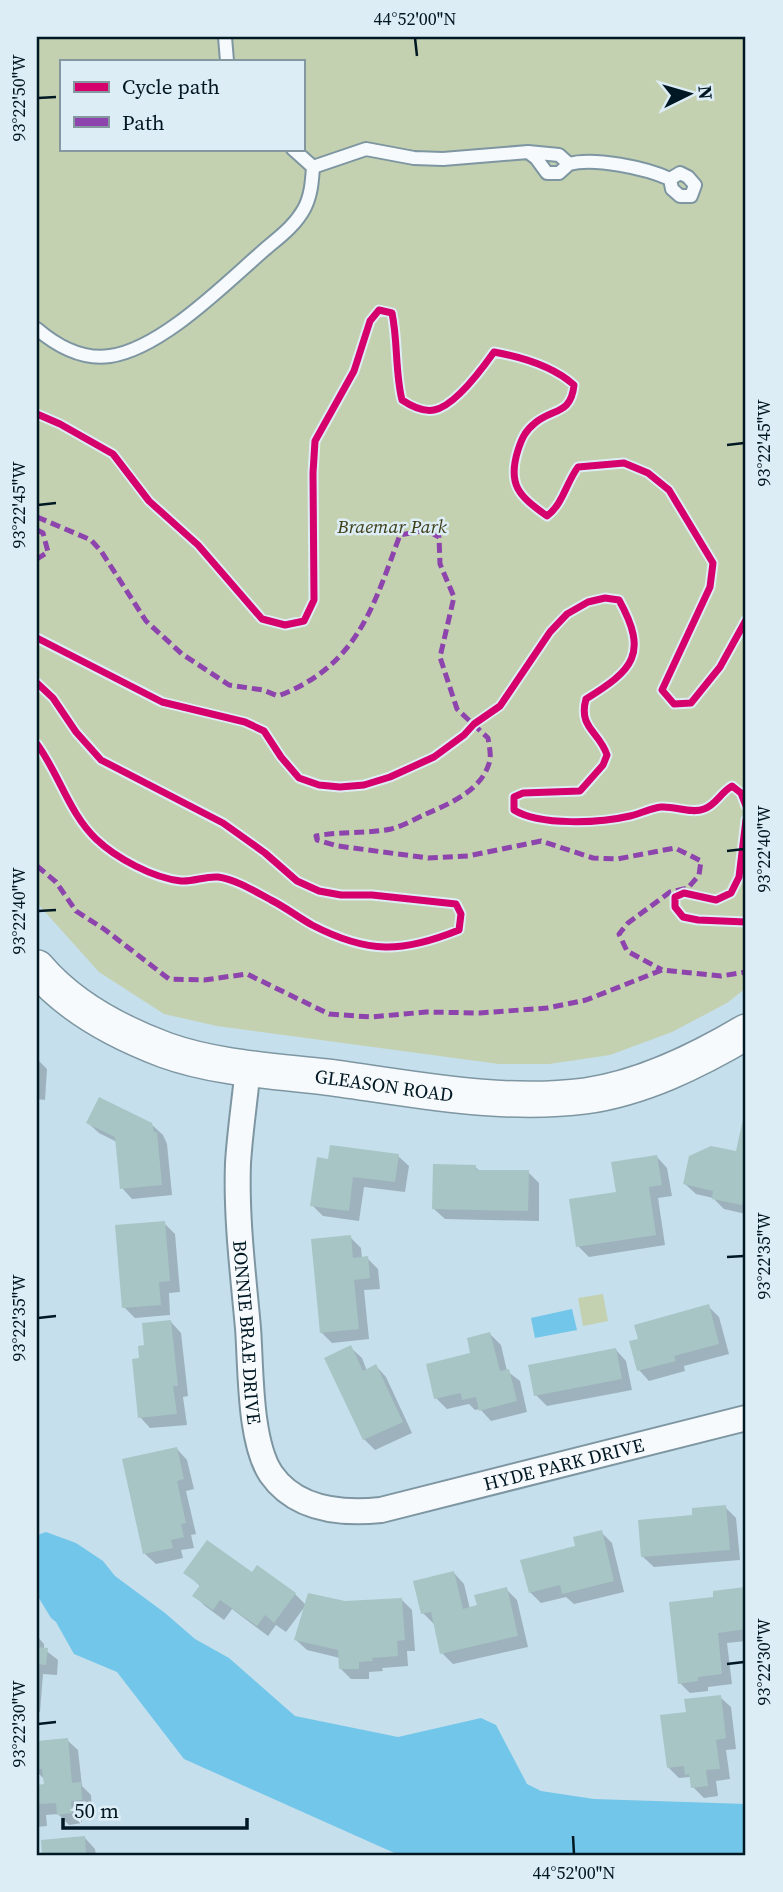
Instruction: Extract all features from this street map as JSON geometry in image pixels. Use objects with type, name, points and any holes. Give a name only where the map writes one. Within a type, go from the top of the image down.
[{"type":"street","name":"GLEASON ROAD","points":[[37,968],[84,1010],[128,1035],[168,1051],[248,1068],[467,1095],[527,1100],[587,1096],[648,1080],[705,1057],[746,1032]]},
{"type":"street","name":"BONNIE BRAE DRIVE","points":[[248,1068],[238,1164],[242,1257],[259,1446],[271,1474],[294,1496],[327,1510],[352,1513],[382,1510]]},
{"type":"street","name":"HYDE PARK DRIVE","points":[[382,1510],[746,1418]]},
{"type":"lane","points":[[225,37],[227,60]]},
{"type":"lane","points":[[313,167],[366,149],[414,158],[443,159],[528,152],[559,155],[569,164]]},
{"type":"lane","points":[[294,150],[313,167]]},
{"type":"lane","points":[[528,152],[547,173],[559,173],[569,164],[582,160],[654,172],[670,179]]},
{"type":"lane","points":[[37,329],[72,351],[88,356],[110,356],[150,340],[191,315],[280,238],[305,207],[311,188],[313,167]]},
{"type":"green space","name":"Braemar Park","points":[[37,37],[746,37],[746,988],[727,1003],[672,1032],[610,1055],[549,1064],[499,1064],[217,1026],[164,1014],[99,972],[37,903]]},
{"type":"green space","points":[[603,1294],[608,1321],[583,1326],[578,1298]]},
{"type":"water","points":[[572,1309],[577,1330],[535,1338],[531,1318]]},
{"type":"water","points":[[46,1532],[76,1543],[103,1561],[115,1576],[195,1639],[229,1658],[295,1716],[398,1737],[481,1718],[496,1725],[527,1784],[541,1791],[594,1799],[746,1804],[746,1855],[399,1855],[184,1759],[117,1672],[74,1654],[37,1595],[37,1535]]},
{"type":"building","points":[[99,1097],[152,1123],[154,1132],[157,1132],[162,1185],[120,1189],[115,1137],[86,1123]]},
{"type":"building","points":[[745,1110],[746,1194],[742,1205],[712,1199],[713,1191],[683,1184],[689,1156],[711,1146],[736,1151]]},
{"type":"building","points":[[330,1145],[399,1154],[395,1182],[353,1177],[349,1211],[310,1206],[317,1157],[328,1159]]},
{"type":"building","points":[[657,1155],[662,1185],[649,1187],[656,1235],[576,1247],[569,1199],[616,1192],[611,1162]]},
{"type":"building","points":[[433,1164],[476,1165],[476,1170],[529,1170],[528,1211],[432,1209]]},
{"type":"building","points":[[165,1221],[170,1281],[159,1282],[161,1305],[122,1308],[115,1225]]},
{"type":"building","points":[[351,1235],[353,1258],[368,1256],[370,1278],[354,1280],[359,1329],[320,1333],[311,1239]]},
{"type":"building","points":[[709,1304],[719,1344],[674,1356],[676,1361],[637,1371],[629,1341],[638,1339],[634,1325]]},
{"type":"building","points":[[171,1320],[178,1386],[173,1386],[177,1414],[138,1418],[132,1359],[139,1358],[138,1346],[144,1345],[142,1323]]},
{"type":"building","points":[[490,1332],[500,1371],[509,1369],[517,1401],[479,1411],[476,1397],[462,1400],[461,1393],[434,1399],[426,1364],[470,1353],[467,1338]]},
{"type":"building","points":[[351,1345],[363,1371],[376,1364],[403,1422],[363,1440],[324,1358]]},
{"type":"building","points":[[616,1348],[622,1379],[534,1396],[528,1365]]},
{"type":"building","points":[[177,1447],[184,1479],[177,1481],[186,1523],[181,1524],[184,1537],[171,1540],[173,1548],[143,1554],[122,1459]]},
{"type":"building","points":[[726,1505],[730,1550],[641,1557],[638,1520],[692,1515],[692,1508]]},
{"type":"building","points":[[602,1530],[614,1581],[562,1594],[560,1585],[529,1593],[520,1560],[575,1546],[573,1537]]},
{"type":"building","points":[[207,1540],[252,1572],[257,1565],[296,1593],[274,1623],[265,1615],[257,1626],[220,1600],[213,1610],[192,1596],[200,1585],[183,1573]]},
{"type":"building","points":[[454,1571],[463,1609],[477,1605],[474,1595],[507,1587],[518,1636],[440,1654],[431,1612],[421,1614],[413,1581]]},
{"type":"building","points":[[745,1587],[746,1629],[718,1633],[722,1674],[698,1677],[698,1681],[678,1684],[669,1602],[713,1597],[713,1591]]},
{"type":"building","points":[[308,1593],[345,1601],[402,1598],[405,1640],[397,1641],[398,1656],[359,1662],[359,1669],[339,1669],[338,1650],[294,1640]]},
{"type":"building","points":[[37,1647],[48,1648],[46,1665],[37,1664]]},
{"type":"building","points":[[721,1695],[726,1738],[716,1740],[720,1769],[706,1770],[708,1786],[691,1788],[689,1774],[685,1775],[684,1766],[667,1768],[660,1715],[686,1712],[684,1699]]},
{"type":"building","points":[[68,1738],[72,1783],[81,1782],[82,1800],[71,1801],[72,1813],[57,1815],[56,1803],[37,1804],[37,1785],[44,1784],[42,1769],[37,1769],[37,1741]]},
{"type":"building","points":[[85,1836],[86,1855],[42,1855],[41,1840]]},
{"type":"marked path","points":[[37,517],[91,540],[146,621],[182,654],[229,685],[263,690],[278,696],[305,683],[327,668],[344,651],[370,610],[400,535],[426,530],[439,537],[440,564],[454,597],[440,657],[457,709],[488,738],[490,760],[486,770],[481,780],[465,794],[400,826],[382,831],[316,836],[317,840],[338,846],[428,858],[468,856],[541,841],[593,858],[617,859],[675,848],[701,861],[699,875],[688,888],[670,892],[628,923],[619,934],[627,951],[662,970]]},
{"type":"marked path","points":[[37,530],[43,533],[48,552],[37,559]]},
{"type":"marked path","points":[[37,866],[56,882],[76,911],[169,979],[204,980],[247,974],[329,1014],[371,1017],[426,1012],[480,1013],[547,1008],[586,1000],[662,970],[721,976],[746,972]]},
{"type":"cycle path","points":[[37,414],[113,454],[149,501],[198,545],[262,619],[285,625],[304,621],[314,600],[315,441],[354,371],[370,321],[379,310],[392,313],[402,400],[417,408],[434,410],[451,402],[494,352],[537,363],[574,385],[572,395],[565,406],[542,418],[526,432],[515,462],[518,489],[547,516],[557,506],[578,467],[624,463],[648,473],[669,490],[713,563],[710,587],[662,690],[674,704],[691,703],[720,667],[746,620]]},
{"type":"cycle path","points":[[37,638],[162,702],[245,722],[264,731],[299,778],[319,785],[340,787],[364,785],[390,777],[434,757],[500,706],[550,632],[567,614],[588,602],[605,598],[619,600],[633,634],[631,659],[615,679],[586,699],[584,709],[587,723],[607,755],[603,765],[580,791],[523,793],[514,797],[514,810],[539,819],[570,822],[617,818],[661,807],[699,810],[712,805],[732,786],[741,793],[746,806]]},
{"type":"cycle path","points":[[37,683],[53,698],[76,732],[101,760],[223,823],[265,853],[297,881],[319,891],[341,895],[372,895],[456,904],[461,914],[459,930],[439,938],[402,946],[368,945],[312,925],[231,880],[213,877],[181,881],[147,871],[114,853],[87,829],[37,744]]},
{"type":"cycle path","points":[[746,820],[739,877],[731,893],[716,900],[684,893],[675,897],[675,907],[683,917],[746,922]]}]
